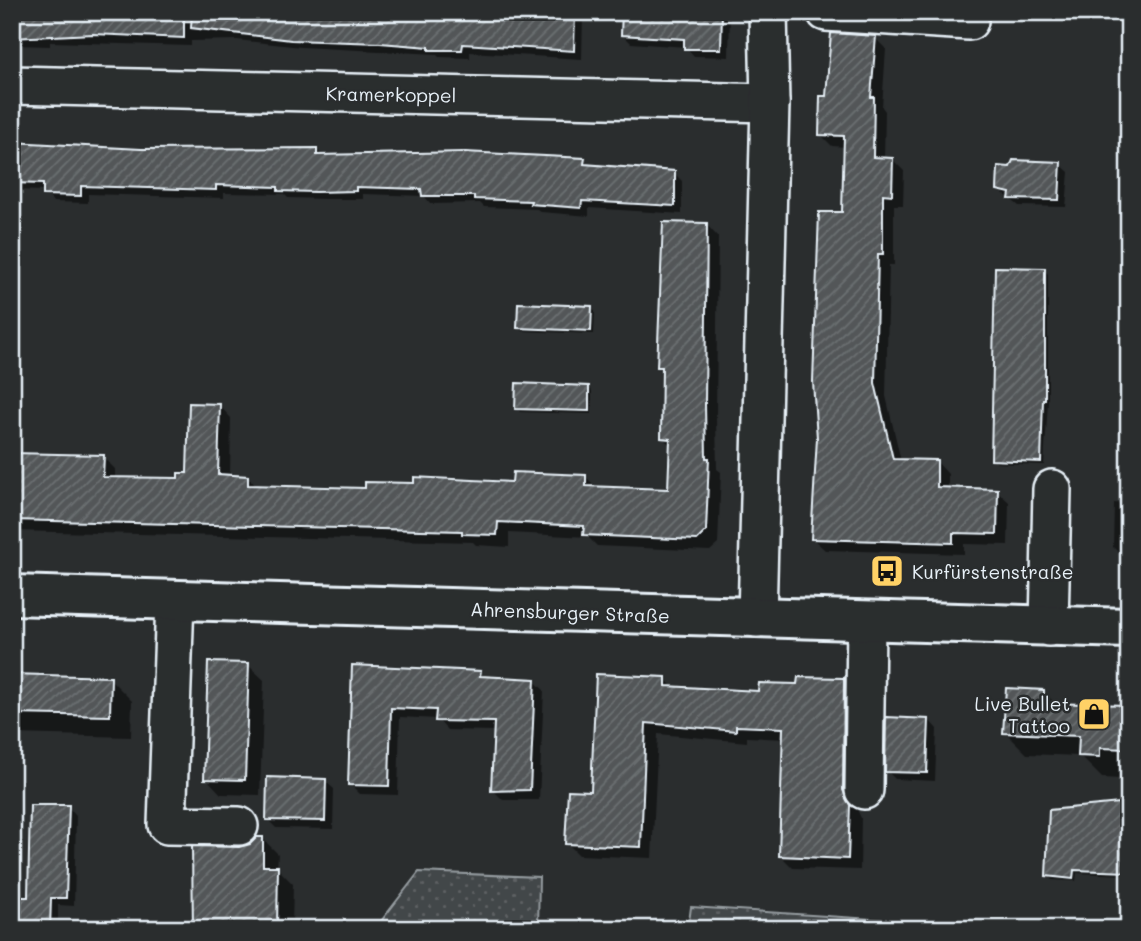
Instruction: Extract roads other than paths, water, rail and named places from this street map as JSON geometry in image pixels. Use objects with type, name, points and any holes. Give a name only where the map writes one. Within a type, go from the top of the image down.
[{"type":"main road","name":"Ahrensburger Straße","points":[[12,595],[1129,628]]},
{"type":"street","points":[[757,618],[770,103],[768,12]]},
{"type":"street","points":[[826,12],[969,22]]},
{"type":"street","name":"Kramerkoppel","points":[[12,85],[770,103]]},
{"type":"street","points":[[1049,627],[1052,489]]},
{"type":"street","points":[[175,600],[167,825],[239,826]]},
{"type":"street","points":[[864,790],[866,621]]},
{"type":"place","name":"Kurfürstenstraße","points":[[887,571]]},
{"type":"place","name":"Live Bullet Tattoo","points":[[1094,714]]}]
